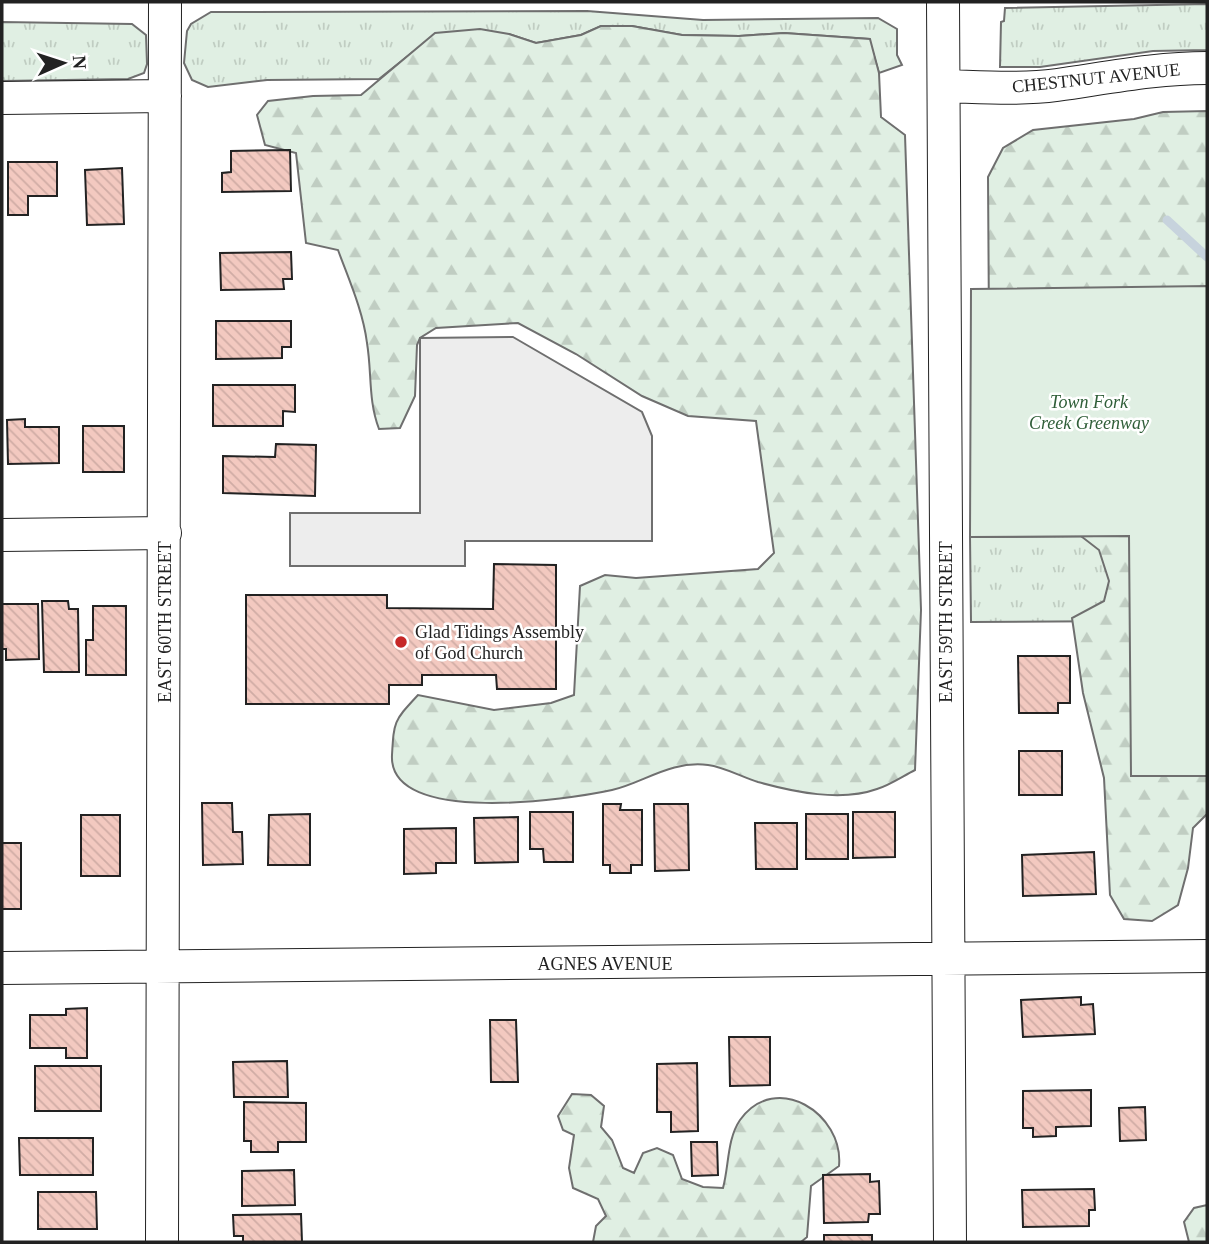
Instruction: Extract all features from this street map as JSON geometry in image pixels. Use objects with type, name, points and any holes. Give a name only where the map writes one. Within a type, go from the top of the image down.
[{"type":"street","name":"EAST 60TH STREET","points":[[162,1242],[165,2]]},
{"type":"street","name":"EAST 59TH STREET","points":[[943,2],[950,1242]]},
{"type":"street","name":"CHESTNUT AVENUE","points":[[944,86],[1006,88],[1055,85],[1146,72],[1207,68]]},
{"type":"street","points":[[2,98],[165,96]]},
{"type":"street","points":[[2,535],[165,533]]},
{"type":"street","name":"AGNES AVENUE","points":[[2,968],[948,961],[1207,956]]},
{"type":"green space","points":[[1207,4],[1207,50],[1153,51],[1040,67],[1000,67],[1001,22],[1004,21],[1005,8]]},
{"type":"green space","points":[[587,11],[703,20],[878,18],[897,29],[897,55],[902,65],[879,73],[869,39],[784,33],[739,36],[682,35],[632,26],[601,26],[581,35],[536,43],[509,34],[413,52],[379,79],[267,80],[208,87],[192,80],[184,63],[187,31],[191,24],[211,12]]},
{"type":"green space","points":[[2,22],[132,24],[146,35],[147,64],[144,73],[128,79],[2,81]]},
{"type":"green space","points":[[601,26],[632,26],[682,35],[739,36],[784,33],[870,39],[879,73],[881,117],[905,135],[921,610],[915,770],[882,787],[848,795],[818,794],[758,782],[714,766],[695,764],[670,769],[624,787],[591,794],[523,802],[485,803],[449,800],[419,792],[399,778],[392,755],[395,727],[400,716],[418,695],[494,710],[551,703],[574,695],[580,586],[605,575],[636,578],[758,569],[774,553],[756,421],[688,416],[642,396],[576,354],[518,323],[436,328],[420,338],[417,345],[415,396],[400,428],[379,429],[373,408],[365,331],[338,250],[306,243],[296,153],[265,145],[257,115],[268,101],[361,95],[435,33],[480,29],[509,34],[536,43],[581,35]]},
{"type":"green space","points":[[1207,111],[1207,814],[1193,828],[1188,868],[1178,905],[1152,921],[1124,919],[1110,895],[1104,778],[1083,693],[1072,618],[1104,601],[1109,581],[1099,550],[1064,523],[989,325],[988,177],[1003,148],[1033,130],[1134,119],[1163,112]]},
{"type":"green space","name":"Town Fork Creek Greenway","points":[[1207,286],[1207,776],[1131,776],[1129,536],[970,537],[971,289]]},
{"type":"green space","points":[[1129,536],[1131,621],[971,622],[970,537]]},
{"type":"green space","points":[[572,1094],[591,1095],[604,1106],[601,1127],[612,1140],[623,1168],[634,1173],[643,1153],[657,1148],[673,1155],[682,1179],[703,1187],[723,1188],[730,1144],[736,1127],[755,1105],[771,1099],[788,1099],[805,1105],[819,1115],[831,1130],[838,1147],[839,1166],[811,1186],[807,1237],[801,1242],[593,1242],[596,1226],[606,1216],[598,1199],[573,1188],[569,1168],[574,1135],[563,1130],[558,1116]]},
{"type":"green space","points":[[1207,1205],[1207,1242],[1189,1242],[1184,1222],[1194,1208]]},
{"type":"shaded area","points":[[513,337],[642,412],[652,436],[652,541],[465,541],[465,566],[290,566],[290,513],[420,513],[420,338]]},
{"type":"building","points":[[290,150],[291,191],[222,192],[222,173],[231,172],[231,151]]},
{"type":"building","points":[[8,162],[57,162],[57,196],[28,196],[28,215],[8,215]]},
{"type":"building","points":[[122,168],[124,224],[87,225],[85,170]]},
{"type":"building","points":[[291,252],[292,279],[283,279],[284,289],[221,290],[220,253]]},
{"type":"building","points":[[216,321],[291,321],[291,347],[282,347],[282,358],[216,359]]},
{"type":"building","points":[[213,385],[295,385],[295,412],[283,411],[283,426],[213,426]]},
{"type":"building","points":[[25,419],[25,427],[59,427],[59,463],[8,464],[7,420]]},
{"type":"building","points":[[83,426],[124,426],[124,472],[83,472]]},
{"type":"building","points":[[276,444],[316,445],[315,496],[223,493],[223,456],[275,457]]},
{"type":"building","name":"Glad Tidings Assembly of God Church","points":[[494,564],[556,565],[556,689],[497,689],[496,675],[422,675],[422,685],[389,685],[389,704],[246,704],[246,595],[387,595],[387,608],[493,609]]},
{"type":"building","points":[[42,601],[68,601],[69,609],[78,609],[79,672],[44,672]]},
{"type":"building","points":[[2,604],[38,604],[39,659],[6,660],[6,649],[2,649]]},
{"type":"building","points":[[93,606],[126,606],[126,675],[86,675],[86,640],[93,640]]},
{"type":"building","points":[[1018,656],[1070,656],[1070,703],[1058,703],[1058,713],[1019,713]]},
{"type":"building","points":[[1019,751],[1062,751],[1062,795],[1019,795]]},
{"type":"building","points":[[202,803],[232,803],[233,832],[242,832],[243,864],[203,865]]},
{"type":"building","points":[[603,804],[621,804],[620,810],[642,810],[642,865],[631,865],[631,873],[610,873],[610,865],[603,865]]},
{"type":"building","points":[[654,804],[688,804],[689,870],[655,871]]},
{"type":"building","points":[[530,812],[573,812],[573,862],[544,862],[543,849],[530,849]]},
{"type":"building","points":[[853,812],[895,812],[895,857],[853,858]]},
{"type":"building","points":[[310,814],[310,865],[268,865],[269,815]]},
{"type":"building","points":[[806,814],[848,814],[848,859],[806,859]]},
{"type":"building","points":[[81,815],[120,815],[120,876],[81,876]]},
{"type":"building","points":[[518,817],[518,862],[475,863],[474,818]]},
{"type":"building","points":[[755,823],[797,823],[797,869],[756,869]]},
{"type":"building","points":[[456,828],[456,863],[436,863],[436,873],[404,874],[404,829]]},
{"type":"building","points":[[2,843],[21,843],[21,909],[2,909]]},
{"type":"building","points":[[1094,852],[1096,894],[1023,896],[1022,855]]},
{"type":"building","points":[[1081,997],[1081,1005],[1093,1004],[1095,1034],[1023,1037],[1021,1000]]},
{"type":"building","points":[[87,1008],[87,1058],[66,1058],[66,1048],[30,1048],[30,1015],[66,1015],[66,1009]]},
{"type":"building","points":[[490,1020],[516,1020],[518,1082],[491,1082]]},
{"type":"building","points":[[729,1037],[770,1037],[770,1085],[730,1086]]},
{"type":"building","points":[[287,1061],[288,1097],[234,1097],[233,1062]]},
{"type":"building","points":[[697,1063],[698,1131],[671,1132],[671,1112],[657,1112],[657,1064]]},
{"type":"building","points":[[35,1066],[101,1066],[101,1111],[35,1111]]},
{"type":"building","points":[[1091,1090],[1091,1126],[1056,1127],[1056,1136],[1033,1137],[1033,1128],[1023,1128],[1023,1091]]},
{"type":"building","points":[[244,1102],[306,1103],[306,1142],[278,1142],[278,1152],[251,1152],[251,1141],[244,1141]]},
{"type":"building","points":[[1145,1107],[1146,1140],[1120,1141],[1119,1108]]},
{"type":"building","points":[[19,1138],[93,1138],[93,1175],[20,1175]]},
{"type":"building","points":[[691,1142],[717,1142],[718,1175],[692,1176]]},
{"type":"building","points":[[294,1170],[295,1205],[242,1206],[242,1171]]},
{"type":"building","points":[[870,1174],[870,1182],[879,1181],[880,1214],[869,1214],[868,1222],[824,1223],[823,1175]]},
{"type":"building","points":[[1094,1189],[1095,1210],[1089,1210],[1089,1226],[1023,1227],[1022,1190]]},
{"type":"building","points":[[38,1192],[96,1192],[97,1229],[38,1229]]},
{"type":"building","points":[[301,1214],[302,1242],[243,1242],[243,1236],[234,1236],[233,1215]]},
{"type":"building","points":[[824,1235],[872,1235],[872,1242],[824,1242]]},
{"type":"waterway","points":[[1167,220],[1207,257]]},
{"type":"place","name":"Glad Tidings Assembly of God Church","points":[[401,642]]}]
